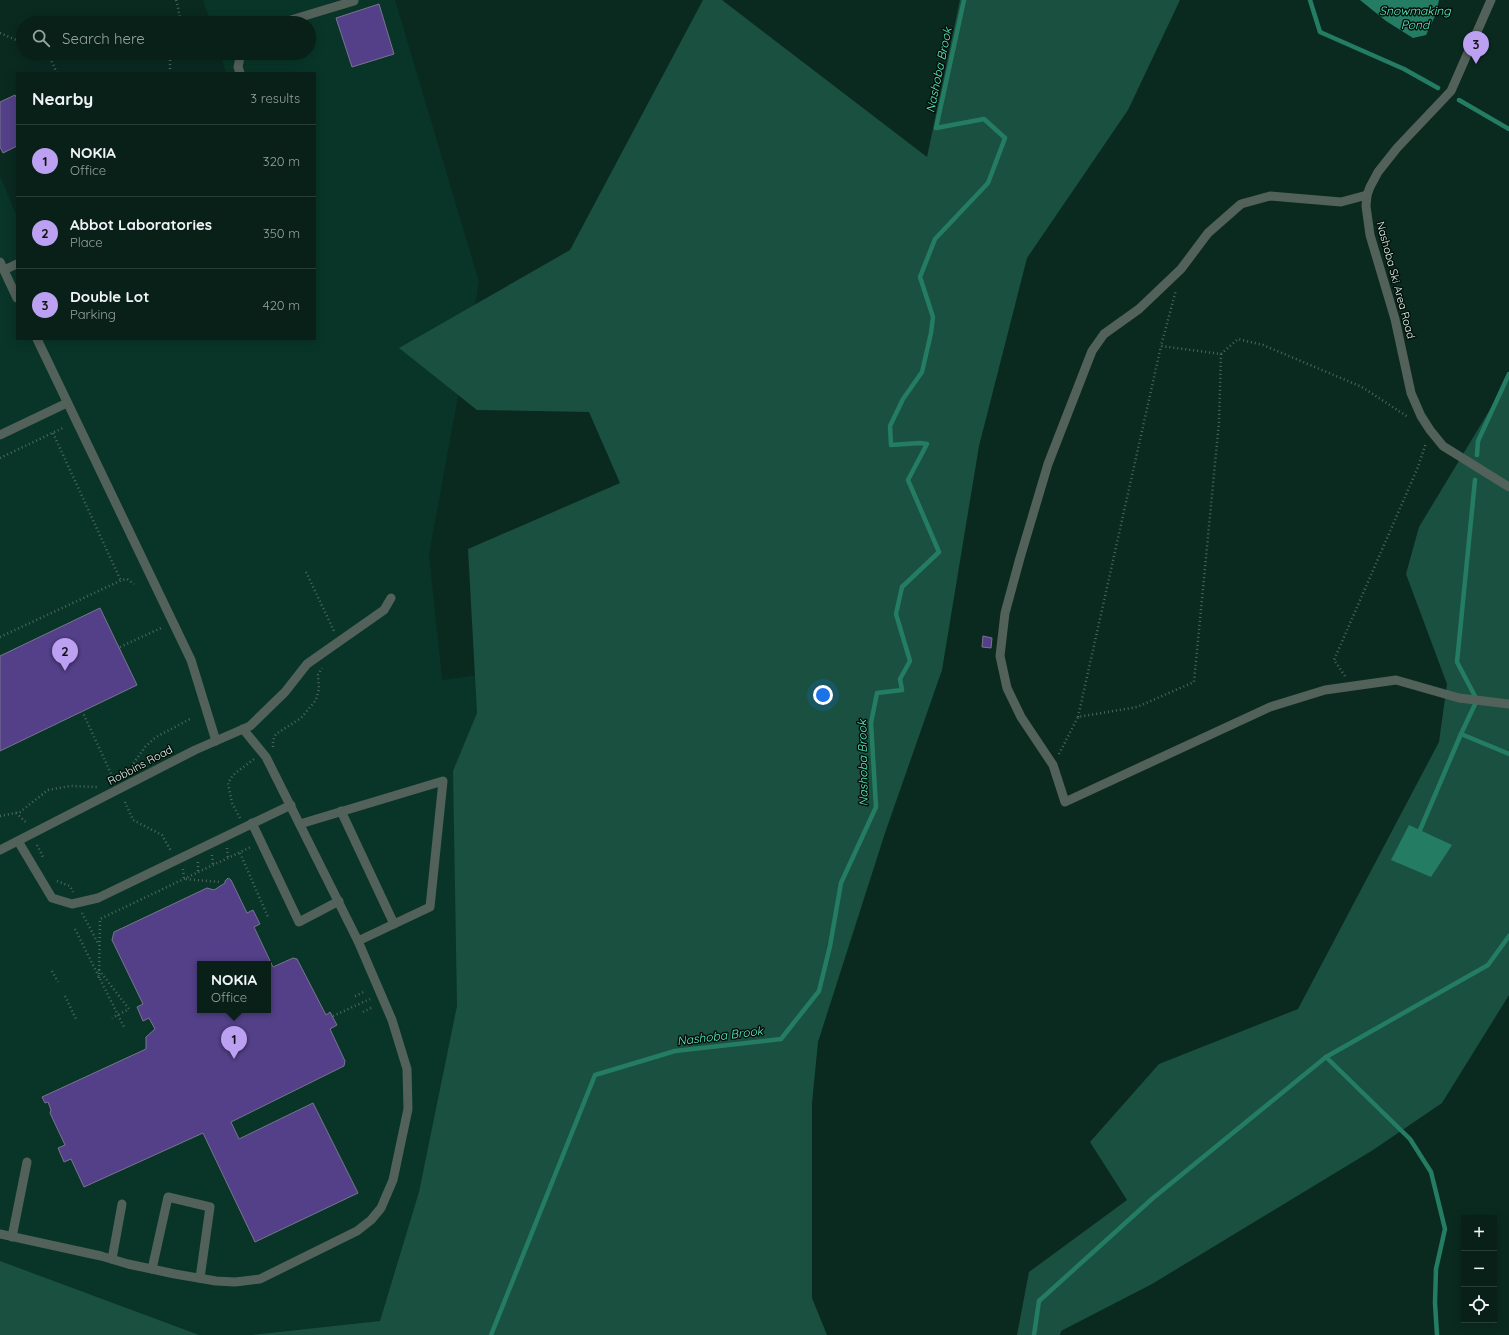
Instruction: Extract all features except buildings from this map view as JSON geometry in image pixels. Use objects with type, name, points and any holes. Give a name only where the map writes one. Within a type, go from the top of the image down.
[{"type":"lane","name":"Nashoba Ski Area Road","points":[[1491,0],[1451,91],[1397,148],[1378,172],[1367,195],[1366,206],[1370,235],[1395,318],[1411,393],[1421,416],[1443,446],[1509,487]]},
{"type":"lane","points":[[304,16],[354,1]]},
{"type":"lane","points":[[240,60],[238,67],[240,72]]},
{"type":"lane","points":[[1367,195],[1342,202],[1270,196],[1241,204],[1208,233],[1181,269],[1139,309],[1104,334],[1092,351],[1048,464],[1020,558],[1005,613],[1000,656],[1007,688],[1021,717],[1053,765],[1065,802],[1270,707],[1325,690],[1396,680],[1460,698],[1509,704]]},
{"type":"lane","points":[[16,264],[2,266],[16,296]]},
{"type":"lane","points":[[37,340],[190,660],[216,741]]},
{"type":"lane","points":[[0,434],[67,403]]},
{"type":"lane","name":"Robbins Road","points":[[0,850],[195,750],[250,726],[285,692],[307,664],[384,610],[391,598]]},
{"type":"lane","points":[[0,1234],[152,1269],[216,1281],[235,1282],[260,1279],[357,1231],[371,1220],[381,1208],[393,1180],[408,1109],[407,1069],[392,1020],[339,901],[266,757],[243,729]]},
{"type":"lane","points":[[300,824],[443,781],[430,908],[358,941]]},
{"type":"lane","points":[[18,841],[52,898],[72,904],[98,898],[291,805]]},
{"type":"lane","points":[[341,811],[394,924]]},
{"type":"lane","points":[[252,823],[299,922],[339,901]]},
{"type":"lane","points":[[12,1237],[27,1162]]},
{"type":"lane","points":[[152,1269],[168,1197],[210,1207],[200,1278]]},
{"type":"lane","points":[[112,1259],[122,1204]]},
{"type":"path","points":[[176,0],[178,6],[178,16]]},
{"type":"path","points":[[0,33],[16,40]]},
{"type":"path","points":[[51,60],[57,72]]},
{"type":"path","points":[[170,60],[170,72]]},
{"type":"path","points":[[1053,765],[1078,717],[1161,346],[1181,269]]},
{"type":"path","points":[[1078,717],[1137,707],[1194,682],[1219,422],[1221,354],[1238,339],[1263,345],[1362,387],[1412,419]]},
{"type":"path","points":[[1161,346],[1221,354]]},
{"type":"path","points":[[0,458],[65,427]]},
{"type":"path","points":[[1352,686],[1334,660],[1418,467],[1430,430]]},
{"type":"path","points":[[53,433],[121,580]]},
{"type":"path","points":[[306,572],[336,635]]},
{"type":"path","points":[[0,637],[121,580],[127,579],[134,584]]},
{"type":"path","points":[[120,648],[161,628]]},
{"type":"path","points":[[273,750],[273,740],[276,734],[301,718],[316,700],[319,688],[318,675],[321,669],[327,664]]},
{"type":"path","points":[[82,711],[114,780]]},
{"type":"path","points":[[124,775],[145,748],[156,737],[190,719]]},
{"type":"path","points":[[240,818],[232,802],[228,783],[233,775],[254,759]]},
{"type":"path","points":[[109,782],[119,778]]},
{"type":"path","points":[[0,816],[16,813],[28,807],[48,790],[70,786],[100,786]]},
{"type":"path","points":[[125,802],[133,820],[162,835],[171,851]]},
{"type":"path","points":[[16,813],[28,825]]},
{"type":"path","points":[[227,844],[228,858]]},
{"type":"path","points":[[37,845],[46,863]]},
{"type":"path","points":[[99,978],[100,919],[254,846]]},
{"type":"path","points":[[212,851],[213,865]]},
{"type":"path","points":[[240,853],[268,917]]},
{"type":"path","points":[[198,858],[198,872]]},
{"type":"path","points":[[183,865],[184,879]]},
{"type":"path","points":[[54,878],[57,882],[70,886],[75,894]]},
{"type":"path","points":[[184,879],[220,882]]},
{"type":"path","points":[[82,912],[100,946]]},
{"type":"path","points":[[75,929],[124,1027]]},
{"type":"path","points":[[99,970],[129,1009],[112,1018]]},
{"type":"path","points":[[52,971],[58,982]]},
{"type":"path","points":[[355,996],[366,991]]},
{"type":"path","points":[[65,996],[76,1019]]},
{"type":"path","points":[[333,1016],[370,1000]]},
{"type":"path","points":[[363,1012],[373,1007]]},
{"type":"shaded area","points":[[203,0],[395,0],[479,282],[429,554],[442,680],[508,671],[446,1335],[0,1335],[0,176],[16,215],[16,340],[316,340],[316,72],[226,72],[222,60],[316,60],[316,16],[209,16]]},
{"type":"shaded area","points":[[703,0],[722,0],[927,157],[960,0],[1180,0],[1128,110],[1027,258],[979,446],[942,670],[885,833],[818,1042],[812,1103],[812,1298],[827,1335],[252,1335],[380,1321],[419,1192],[457,1006],[453,771],[477,713],[468,549],[620,483],[589,412],[477,410],[399,348],[570,250]]},
{"type":"shaded area","points":[[1509,378],[1509,995],[1442,1103],[1373,1150],[1152,1284],[1061,1331],[1060,1335],[1017,1335],[1029,1272],[1127,1200],[1090,1142],[1159,1064],[1298,1009],[1439,742],[1447,684],[1406,574],[1419,527]]},
{"type":"shaded area","points":[[0,1261],[199,1335],[0,1335]]},
{"type":"water","name":"Snowmaking Pond","points":[[1360,0],[1439,0],[1436,14],[1426,35],[1413,38],[1386,21]]},
{"type":"water","points":[[1409,825],[1452,845],[1431,877],[1391,860]]},
{"type":"waterway","name":"Nashoba Brook","points":[[491,1335],[595,1075],[675,1051],[781,1039],[819,991],[830,946],[841,883],[876,807],[871,723],[877,693],[902,690],[900,679],[910,661],[896,614],[902,587],[939,552],[908,480],[927,444],[891,445],[890,426],[903,399],[922,372],[931,333],[933,317],[920,277],[935,239],[988,183],[1005,138],[984,119],[936,128],[964,0]]},
{"type":"waterway","points":[[1310,0],[1320,32],[1404,69],[1438,88]]},
{"type":"waterway","points":[[1459,100],[1509,129]]},
{"type":"waterway","points":[[1477,455],[1478,441],[1509,374]]},
{"type":"waterway","points":[[1475,480],[1457,662],[1477,700],[1461,734],[1509,754]]},
{"type":"waterway","points":[[1420,830],[1461,734]]},
{"type":"waterway","points":[[1034,1335],[1039,1301],[1153,1198],[1326,1057],[1488,965],[1509,936]]},
{"type":"waterway","points":[[1326,1057],[1410,1139],[1431,1172],[1445,1229],[1436,1269],[1435,1303],[1437,1335]]},
{"type":"place","name":"Double Lot","points":[[1476,64]]},
{"type":"place","name":"Abbot Laboratories","points":[[65,671]]},
{"type":"place","name":"NOKIA","points":[[234,1059]]}]
